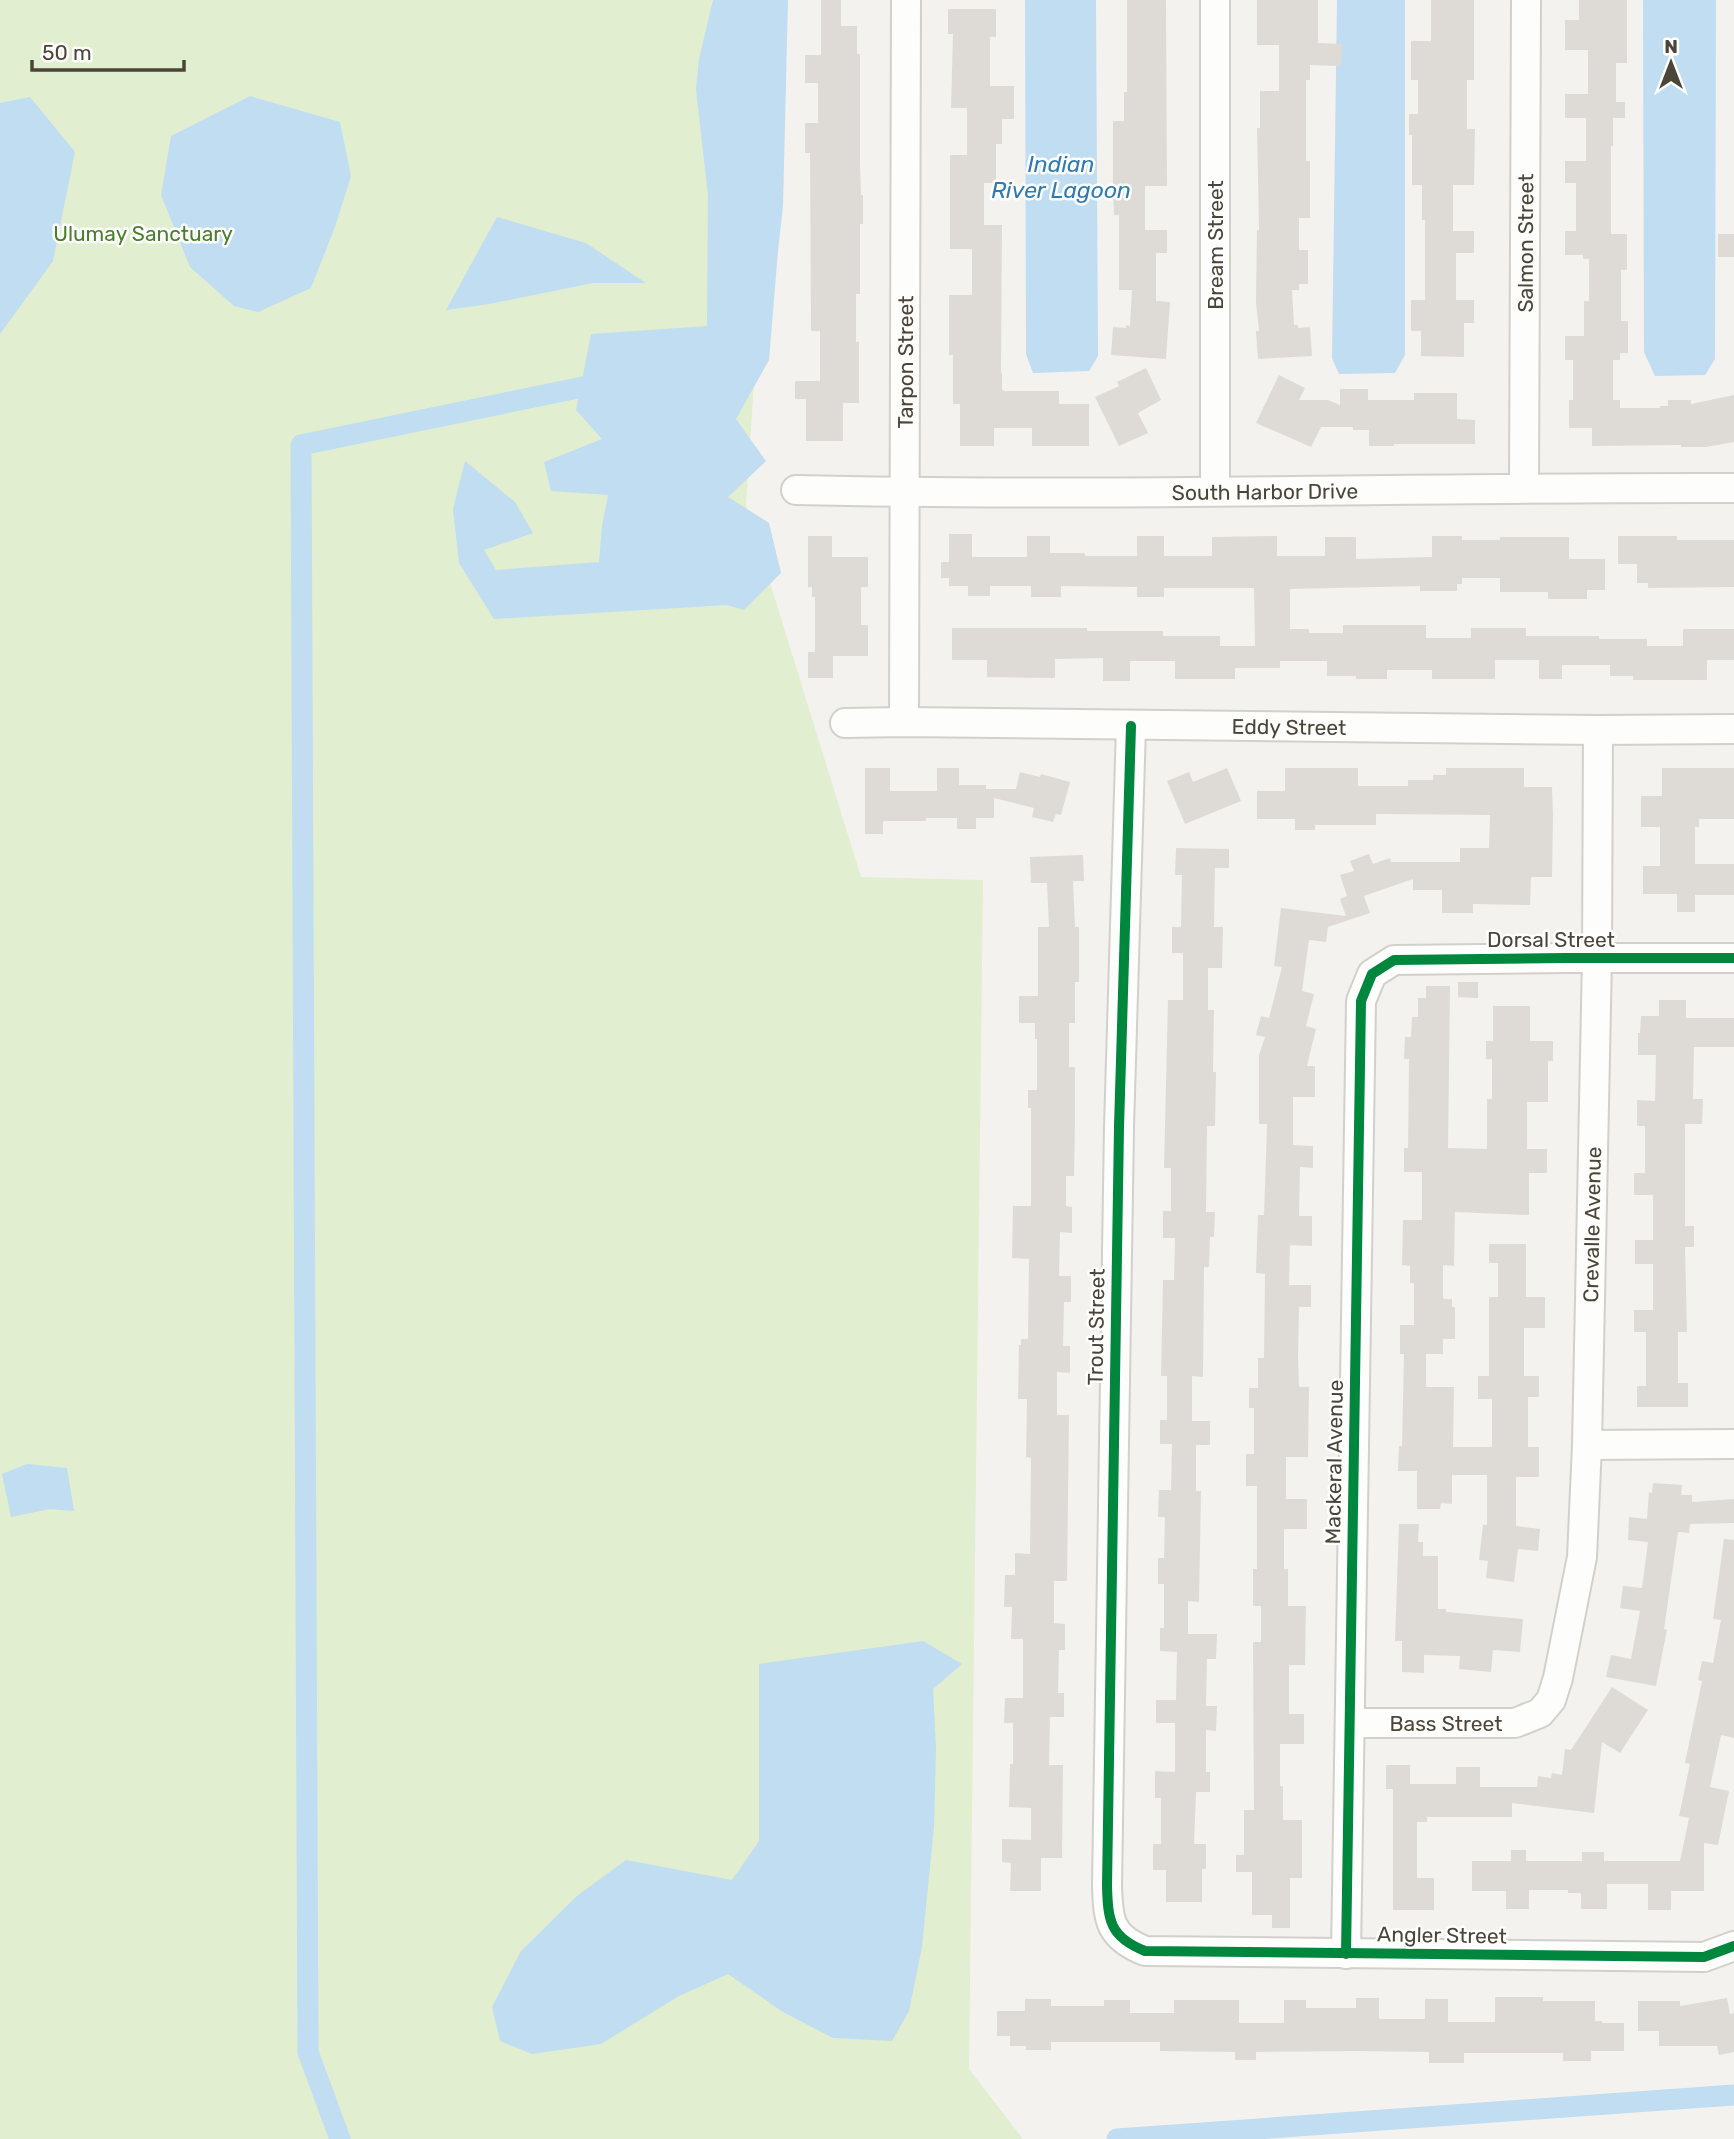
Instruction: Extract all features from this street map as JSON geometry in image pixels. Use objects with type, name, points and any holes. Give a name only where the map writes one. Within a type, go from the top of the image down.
[{"type":"street","name":"Tarpon Street","points":[[904,722],[906,0]]},
{"type":"street","name":"Bream Street","points":[[1215,0],[1215,490]]},
{"type":"street","name":"Salmon Street","points":[[1524,488],[1526,0]]},
{"type":"street","name":"South Harbor Drive","points":[[796,490],[904,492],[1734,488]]},
{"type":"street","name":"Eddy Street","points":[[845,723],[1734,729]]},
{"type":"street","name":"Trout Street","points":[[1113,1928],[1108,1911],[1107,1886],[1119,1127],[1130,726]]},
{"type":"street","name":"Crevalle Avenue","points":[[1540,1713],[1551,1700],[1558,1678],[1582,1557],[1587,1445],[1597,958],[1598,730]]},
{"type":"street","name":"Dorsal Street","points":[[1372,974],[1394,960],[1734,958]]},
{"type":"street","name":"Mackeral Avenue","points":[[1346,1954],[1360,1001],[1372,974]]},
{"type":"street","points":[[1587,1445],[1734,1444]]},
{"type":"street","name":"Bass Street","points":[[1350,1723],[1515,1723],[1540,1713]]},
{"type":"street","name":"Angler Street","points":[[1113,1928],[1127,1944],[1145,1951],[1704,1957],[1734,1946]]},
{"type":"green space","name":"Ulumay Sanctuary","points":[[0,0],[779,0],[746,505],[861,877],[983,880],[969,2069],[1023,2139],[0,2139]]},
{"type":"water","points":[[713,0],[788,0],[783,206],[769,360],[736,419],[766,461],[728,497],[769,523],[781,573],[744,610],[727,605],[494,619],[459,563],[453,509],[465,461],[515,502],[533,533],[484,550],[496,570],[599,562],[608,495],[551,491],[544,462],[602,439],[576,410],[591,334],[707,326],[708,196],[696,89],[699,59]]},
{"type":"water","name":"Indian River Lagoon","points":[[1025,0],[1096,0],[1098,356],[1089,371],[1033,373],[1026,354]]},
{"type":"water","points":[[1337,0],[1405,0],[1405,355],[1395,373],[1339,374],[1332,358]]},
{"type":"water","points":[[1643,0],[1716,0],[1715,359],[1705,375],[1655,376],[1644,352]]},
{"type":"water","points":[[250,96],[340,122],[351,176],[311,288],[258,312],[234,306],[190,267],[161,195],[171,136]]},
{"type":"water","points":[[30,97],[75,152],[53,261],[0,334],[0,103]]},
{"type":"water","points":[[497,217],[586,243],[646,283],[593,283],[446,310]]},
{"type":"water","points":[[27,1464],[67,1468],[74,1511],[50,1509],[11,1517],[2,1474]]},
{"type":"water","points":[[923,1641],[962,1664],[933,1689],[936,1748],[934,1827],[922,1947],[909,2011],[892,2041],[833,2038],[783,2012],[728,1974],[679,1996],[601,2044],[532,2054],[500,2041],[492,2007],[521,1951],[577,1896],[626,1860],[732,1880],[759,1841],[759,1664]]},
{"type":"building","points":[[821,0],[841,0],[841,26],[857,26],[857,54],[860,54],[863,224],[860,224],[860,294],[856,294],[859,403],[843,403],[843,441],[806,441],[806,399],[795,399],[795,381],[820,381],[820,331],[811,331],[810,153],[805,153],[805,123],[818,123],[818,83],[805,83],[805,55],[821,55]]},
{"type":"building","points":[[1127,0],[1166,0],[1167,186],[1145,186],[1145,230],[1167,230],[1167,253],[1156,253],[1156,301],[1170,302],[1166,359],[1111,355],[1113,327],[1130,326],[1132,290],[1119,290],[1119,215],[1114,215],[1113,187],[1113,121],[1124,121],[1124,92],[1127,92]]},
{"type":"building","points":[[1257,0],[1318,0],[1318,43],[1342,44],[1341,66],[1310,65],[1310,80],[1306,80],[1306,161],[1310,161],[1310,218],[1299,218],[1299,250],[1308,250],[1308,284],[1299,284],[1299,290],[1292,290],[1294,325],[1298,325],[1298,328],[1310,327],[1312,356],[1258,359],[1257,128],[1260,128],[1260,91],[1279,91],[1279,45],[1257,45]]},
{"type":"building","points":[[1431,0],[1474,0],[1474,80],[1467,80],[1467,129],[1475,129],[1474,185],[1453,185],[1453,231],[1474,231],[1474,253],[1456,253],[1456,300],[1474,300],[1474,323],[1464,323],[1464,357],[1421,356],[1421,331],[1411,331],[1411,300],[1425,300],[1425,220],[1422,220],[1422,185],[1412,185],[1412,135],[1409,135],[1409,114],[1418,114],[1418,80],[1411,80],[1411,41],[1431,41]]},
{"type":"building","points":[[1579,0],[1627,0],[1627,63],[1616,63],[1616,102],[1625,102],[1625,118],[1613,118],[1611,234],[1627,234],[1627,270],[1621,270],[1621,321],[1628,321],[1628,353],[1620,353],[1620,360],[1613,360],[1613,400],[1620,400],[1620,408],[1660,408],[1668,406],[1668,400],[1691,400],[1691,404],[1734,395],[1734,442],[1706,447],[1592,446],[1592,428],[1569,428],[1569,400],[1573,400],[1573,360],[1565,360],[1565,336],[1584,336],[1584,301],[1589,301],[1589,259],[1583,259],[1583,255],[1565,255],[1565,231],[1576,231],[1576,183],[1565,183],[1565,161],[1586,161],[1586,118],[1565,118],[1565,94],[1588,94],[1588,50],[1565,50],[1565,20],[1579,20]]},
{"type":"building","points":[[948,9],[996,9],[996,37],[990,37],[990,86],[1014,86],[1014,119],[1002,119],[1002,144],[996,144],[996,183],[984,183],[984,225],[1002,225],[1002,389],[1059,391],[1059,404],[1089,404],[1089,446],[1032,446],[1032,428],[994,428],[994,446],[960,446],[960,404],[953,404],[953,355],[949,355],[949,295],[972,295],[972,249],[950,249],[950,155],[967,155],[967,108],[951,108],[953,34],[948,34]]},
{"type":"building","points":[[1718,234],[1734,234],[1734,257],[1718,257]]},
{"type":"building","points":[[1146,368],[1161,400],[1138,413],[1148,433],[1119,446],[1095,397],[1119,386],[1117,382]]},
{"type":"building","points":[[1279,375],[1305,388],[1299,400],[1328,400],[1340,405],[1340,389],[1368,389],[1368,400],[1414,400],[1414,393],[1457,393],[1457,419],[1475,420],[1475,444],[1369,446],[1369,430],[1321,427],[1311,447],[1256,423]]},
{"type":"building","points":[[949,534],[972,534],[972,557],[1027,557],[1027,536],[1050,536],[1050,553],[1085,553],[1085,556],[1137,556],[1137,536],[1164,536],[1164,556],[1212,556],[1212,537],[1277,536],[1277,556],[1325,556],[1325,537],[1356,537],[1356,559],[1432,557],[1432,536],[1462,536],[1462,540],[1569,537],[1569,559],[1605,559],[1605,590],[1587,590],[1587,599],[1548,599],[1548,592],[1500,592],[1500,578],[1462,578],[1462,584],[1457,584],[1457,591],[1420,591],[1420,586],[1290,589],[1290,629],[1309,629],[1309,633],[1343,633],[1343,625],[1426,625],[1426,638],[1471,638],[1471,628],[1526,628],[1526,636],[1647,639],[1647,646],[1683,646],[1683,629],[1734,629],[1734,660],[1707,660],[1707,680],[1633,680],[1633,676],[1610,676],[1610,665],[1562,665],[1562,679],[1539,679],[1539,660],[1495,660],[1495,679],[1432,679],[1432,670],[1387,670],[1387,679],[1356,679],[1356,676],[1327,676],[1327,661],[1280,661],[1280,668],[1235,668],[1235,679],[1175,679],[1175,661],[1130,661],[1130,681],[1103,681],[1103,658],[1055,659],[1055,678],[987,677],[987,660],[952,660],[952,628],[1163,631],[1163,636],[1220,636],[1220,646],[1255,646],[1254,588],[1164,588],[1164,597],[1137,597],[1137,587],[1061,586],[1061,597],[1031,597],[1031,586],[990,586],[990,596],[968,596],[968,586],[949,586],[949,578],[941,578],[941,562],[949,562]]},
{"type":"building","points":[[808,536],[832,536],[832,557],[868,557],[868,587],[861,587],[861,625],[868,625],[868,656],[833,656],[833,678],[808,678],[808,652],[815,652],[815,597],[812,597],[812,587],[808,587]]},
{"type":"building","points":[[1618,536],[1734,540],[1734,587],[1648,588],[1648,583],[1637,583],[1637,564],[1618,564]]},
{"type":"building","points":[[865,768],[890,768],[890,791],[937,791],[937,768],[959,768],[959,785],[986,785],[986,789],[1016,789],[1020,772],[1040,777],[1041,774],[1070,782],[1061,815],[1056,814],[1053,822],[1032,817],[1034,808],[994,798],[994,818],[976,818],[976,829],[957,829],[957,818],[926,818],[926,821],[883,821],[883,834],[865,834]]},
{"type":"building","points":[[1227,768],[1241,801],[1185,824],[1167,781],[1189,772],[1193,782]]},
{"type":"building","points":[[1285,768],[1358,768],[1358,786],[1408,786],[1408,780],[1433,780],[1433,775],[1446,775],[1446,768],[1524,768],[1524,787],[1552,787],[1553,816],[1552,877],[1531,877],[1530,905],[1473,904],[1473,913],[1442,913],[1442,890],[1413,890],[1413,879],[1364,896],[1370,913],[1328,927],[1326,942],[1309,940],[1302,991],[1314,994],[1306,1026],[1316,1029],[1307,1066],[1315,1066],[1315,1097],[1293,1097],[1293,1145],[1313,1146],[1313,1168],[1300,1167],[1299,1216],[1312,1216],[1312,1246],[1290,1245],[1289,1285],[1311,1285],[1311,1307],[1299,1307],[1298,1358],[1299,1387],[1309,1387],[1308,1457],[1286,1457],[1286,1499],[1307,1499],[1307,1529],[1284,1529],[1288,1606],[1306,1606],[1305,1665],[1289,1665],[1289,1714],[1304,1714],[1304,1744],[1280,1744],[1283,1820],[1302,1820],[1302,1878],[1290,1878],[1290,1928],[1272,1928],[1272,1915],[1252,1915],[1252,1872],[1236,1872],[1236,1855],[1244,1855],[1244,1810],[1254,1810],[1253,1642],[1261,1642],[1261,1606],[1253,1606],[1253,1569],[1257,1569],[1257,1486],[1246,1486],[1246,1454],[1254,1454],[1254,1408],[1249,1408],[1249,1388],[1258,1388],[1258,1358],[1264,1358],[1265,1274],[1256,1273],[1258,1215],[1264,1215],[1267,1124],[1259,1124],[1259,1055],[1265,1037],[1256,1035],[1261,1016],[1269,1018],[1282,967],[1274,966],[1281,908],[1346,916],[1340,899],[1347,896],[1340,875],[1354,871],[1350,861],[1369,854],[1373,864],[1390,858],[1391,862],[1460,862],[1460,848],[1489,848],[1490,815],[1376,814],[1376,825],[1315,825],[1315,830],[1295,830],[1295,819],[1257,819],[1257,791],[1285,791]]},
{"type":"building","points":[[1662,768],[1734,768],[1734,819],[1699,819],[1699,827],[1695,827],[1695,864],[1734,864],[1734,895],[1695,895],[1695,912],[1677,912],[1677,894],[1643,894],[1643,866],[1660,866],[1660,827],[1641,827],[1641,796],[1662,796]]},
{"type":"building","points":[[1176,848],[1229,849],[1229,868],[1215,868],[1214,927],[1223,927],[1222,968],[1208,968],[1208,1010],[1214,1010],[1213,1072],[1216,1072],[1215,1126],[1207,1126],[1206,1212],[1215,1212],[1214,1237],[1210,1237],[1209,1267],[1204,1267],[1203,1377],[1192,1376],[1192,1421],[1210,1421],[1210,1445],[1196,1445],[1196,1491],[1201,1491],[1199,1602],[1188,1601],[1188,1634],[1217,1634],[1216,1659],[1207,1659],[1206,1706],[1217,1706],[1216,1731],[1206,1730],[1206,1772],[1210,1772],[1210,1792],[1196,1792],[1194,1844],[1206,1844],[1206,1869],[1202,1869],[1202,1902],[1166,1902],[1166,1870],[1153,1870],[1153,1844],[1161,1844],[1161,1798],[1155,1798],[1155,1771],[1175,1772],[1175,1723],[1156,1723],[1156,1700],[1176,1700],[1177,1652],[1160,1651],[1160,1628],[1164,1628],[1164,1584],[1158,1584],[1158,1558],[1164,1558],[1165,1517],[1158,1517],[1159,1490],[1171,1490],[1172,1444],[1160,1444],[1160,1420],[1167,1420],[1167,1376],[1161,1376],[1163,1280],[1174,1280],[1175,1238],[1163,1238],[1163,1211],[1171,1211],[1171,1168],[1164,1168],[1168,1000],[1183,1000],[1183,953],[1172,953],[1172,927],[1181,927],[1182,875],[1175,875]]},
{"type":"building","points":[[1083,855],[1084,881],[1073,881],[1075,927],[1079,927],[1079,982],[1075,982],[1075,1023],[1069,1023],[1069,1067],[1075,1067],[1075,1120],[1074,1176],[1066,1176],[1066,1206],[1072,1207],[1072,1233],[1060,1232],[1059,1276],[1071,1276],[1071,1302],[1064,1302],[1063,1346],[1070,1346],[1070,1373],[1057,1372],[1057,1415],[1069,1415],[1067,1581],[1054,1581],[1054,1623],[1065,1624],[1065,1650],[1059,1650],[1058,1693],[1064,1693],[1064,1717],[1050,1717],[1049,1765],[1063,1765],[1062,1858],[1041,1858],[1041,1891],[1010,1891],[1011,1863],[1002,1862],[1002,1839],[1031,1840],[1031,1808],[1009,1807],[1013,1723],[1004,1723],[1005,1698],[1023,1698],[1023,1639],[1011,1639],[1012,1607],[1004,1607],[1005,1575],[1015,1575],[1015,1553],[1030,1554],[1031,1458],[1026,1457],[1027,1399],[1018,1399],[1019,1345],[1021,1339],[1028,1339],[1029,1259],[1012,1258],[1013,1206],[1031,1206],[1031,1108],[1028,1108],[1028,1090],[1037,1090],[1037,1039],[1035,1023],[1019,1023],[1019,996],[1038,996],[1038,927],[1049,927],[1047,883],[1031,883],[1030,857]]},
{"type":"building","points":[[1458,982],[1478,982],[1478,998],[1458,997]]},
{"type":"building","points":[[1426,986],[1450,986],[1448,1148],[1487,1149],[1487,1099],[1492,1099],[1492,1059],[1486,1059],[1486,1041],[1493,1041],[1493,1006],[1530,1006],[1530,1041],[1553,1041],[1553,1061],[1548,1061],[1548,1102],[1527,1102],[1527,1149],[1547,1149],[1547,1173],[1529,1173],[1529,1215],[1455,1212],[1454,1266],[1443,1265],[1443,1297],[1452,1299],[1452,1307],[1455,1307],[1455,1339],[1443,1339],[1443,1354],[1426,1354],[1426,1387],[1454,1387],[1453,1447],[1492,1447],[1492,1399],[1478,1399],[1478,1376],[1489,1376],[1489,1297],[1498,1297],[1498,1263],[1489,1263],[1489,1244],[1526,1244],[1526,1297],[1545,1297],[1545,1328],[1524,1328],[1524,1376],[1539,1376],[1539,1397],[1528,1397],[1528,1447],[1539,1447],[1539,1477],[1516,1477],[1516,1526],[1540,1529],[1538,1551],[1518,1549],[1514,1582],[1486,1578],[1488,1561],[1479,1560],[1483,1525],[1487,1525],[1487,1475],[1452,1475],[1452,1504],[1441,1503],[1440,1509],[1417,1509],[1417,1471],[1398,1471],[1399,1446],[1402,1446],[1404,1354],[1400,1354],[1400,1325],[1414,1325],[1414,1283],[1410,1283],[1410,1266],[1402,1265],[1403,1220],[1422,1220],[1422,1172],[1404,1172],[1404,1148],[1408,1148],[1409,1059],[1404,1059],[1405,1037],[1411,1037],[1412,1017],[1418,1017],[1418,998],[1426,998]]},
{"type":"building","points":[[1659,1000],[1686,1000],[1686,1018],[1734,1018],[1734,1047],[1694,1047],[1693,1099],[1703,1099],[1702,1124],[1685,1124],[1685,1226],[1694,1226],[1694,1247],[1685,1247],[1687,1332],[1678,1332],[1678,1383],[1688,1383],[1688,1407],[1637,1407],[1637,1386],[1646,1386],[1646,1332],[1634,1332],[1634,1310],[1653,1310],[1653,1264],[1635,1264],[1635,1240],[1653,1240],[1653,1195],[1634,1195],[1634,1173],[1645,1173],[1645,1126],[1637,1126],[1637,1100],[1655,1101],[1656,1055],[1638,1055],[1638,1033],[1641,1016],[1659,1016]]},
{"type":"building","points":[[1653,1483],[1682,1485],[1681,1495],[1692,1495],[1692,1502],[1734,1499],[1734,1523],[1690,1524],[1689,1533],[1678,1532],[1664,1629],[1667,1630],[1656,1686],[1606,1677],[1611,1655],[1631,1659],[1640,1611],[1620,1608],[1623,1586],[1642,1588],[1648,1542],[1628,1540],[1629,1517],[1647,1519],[1649,1492],[1652,1493]]},
{"type":"building","points":[[1399,1524],[1419,1524],[1418,1542],[1423,1542],[1423,1556],[1438,1556],[1438,1609],[1523,1619],[1520,1652],[1493,1650],[1491,1672],[1459,1669],[1460,1656],[1424,1655],[1424,1673],[1402,1672],[1402,1641],[1395,1641]]},
{"type":"building","points":[[1724,1539],[1734,1540],[1734,1738],[1721,1735],[1710,1787],[1729,1791],[1718,1845],[1704,1843],[1704,1891],[1671,1891],[1671,1910],[1648,1910],[1648,1884],[1607,1884],[1607,1909],[1581,1909],[1581,1893],[1568,1893],[1568,1890],[1529,1890],[1529,1909],[1506,1909],[1506,1891],[1472,1891],[1472,1861],[1511,1861],[1511,1850],[1526,1850],[1526,1861],[1582,1861],[1582,1852],[1604,1852],[1604,1861],[1680,1861],[1689,1818],[1679,1816],[1690,1764],[1685,1763],[1702,1681],[1698,1680],[1702,1661],[1713,1663],[1721,1620],[1713,1619]]},
{"type":"building","points":[[1612,1687],[1648,1710],[1620,1753],[1602,1742],[1594,1813],[1512,1803],[1512,1817],[1427,1817],[1427,1822],[1417,1822],[1417,1878],[1434,1878],[1434,1910],[1393,1910],[1393,1789],[1386,1789],[1386,1765],[1410,1765],[1410,1784],[1456,1784],[1456,1767],[1480,1767],[1480,1787],[1537,1787],[1538,1776],[1551,1778],[1552,1773],[1562,1775],[1565,1749],[1571,1750]]},
{"type":"building","points":[[1495,1997],[1595,2001],[1595,2021],[1624,2023],[1624,2051],[1591,2051],[1591,2061],[1563,2061],[1563,2053],[1464,2053],[1464,2063],[1429,2063],[1429,2052],[1356,2051],[1256,2052],[1256,2060],[1235,2060],[1235,2052],[1160,2051],[1160,2042],[1051,2042],[1051,2050],[1026,2050],[1026,2046],[1010,2046],[1010,2036],[997,2036],[997,2011],[1025,2011],[1025,1999],[1051,1999],[1051,2006],[1104,2006],[1104,2000],[1130,2000],[1130,2013],[1174,2013],[1174,2000],[1239,2000],[1239,2023],[1284,2023],[1284,2000],[1306,2000],[1306,2008],[1356,2008],[1356,1998],[1379,1998],[1379,2019],[1425,2019],[1425,1999],[1448,1999],[1448,2022],[1495,2022]]},
{"type":"building","points":[[1727,1998],[1730,2014],[1734,2013],[1734,2052],[1719,2055],[1717,2046],[1659,2046],[1659,2031],[1638,2031],[1638,2001],[1680,2001],[1680,2006]]},
{"type":"waterway","points":[[340,2139],[308,2052],[301,445],[607,382]]},
{"type":"waterway","points":[[1117,2139],[1734,2095]]},
{"type":"cycle path","points":[[1131,726],[1119,1127],[1107,1886],[1108,1909],[1113,1926],[1124,1940],[1145,1951],[1704,1957],[1734,1946]]},
{"type":"cycle path","points":[[1346,1954],[1361,1001],[1372,974],[1394,960],[1734,958]]}]
